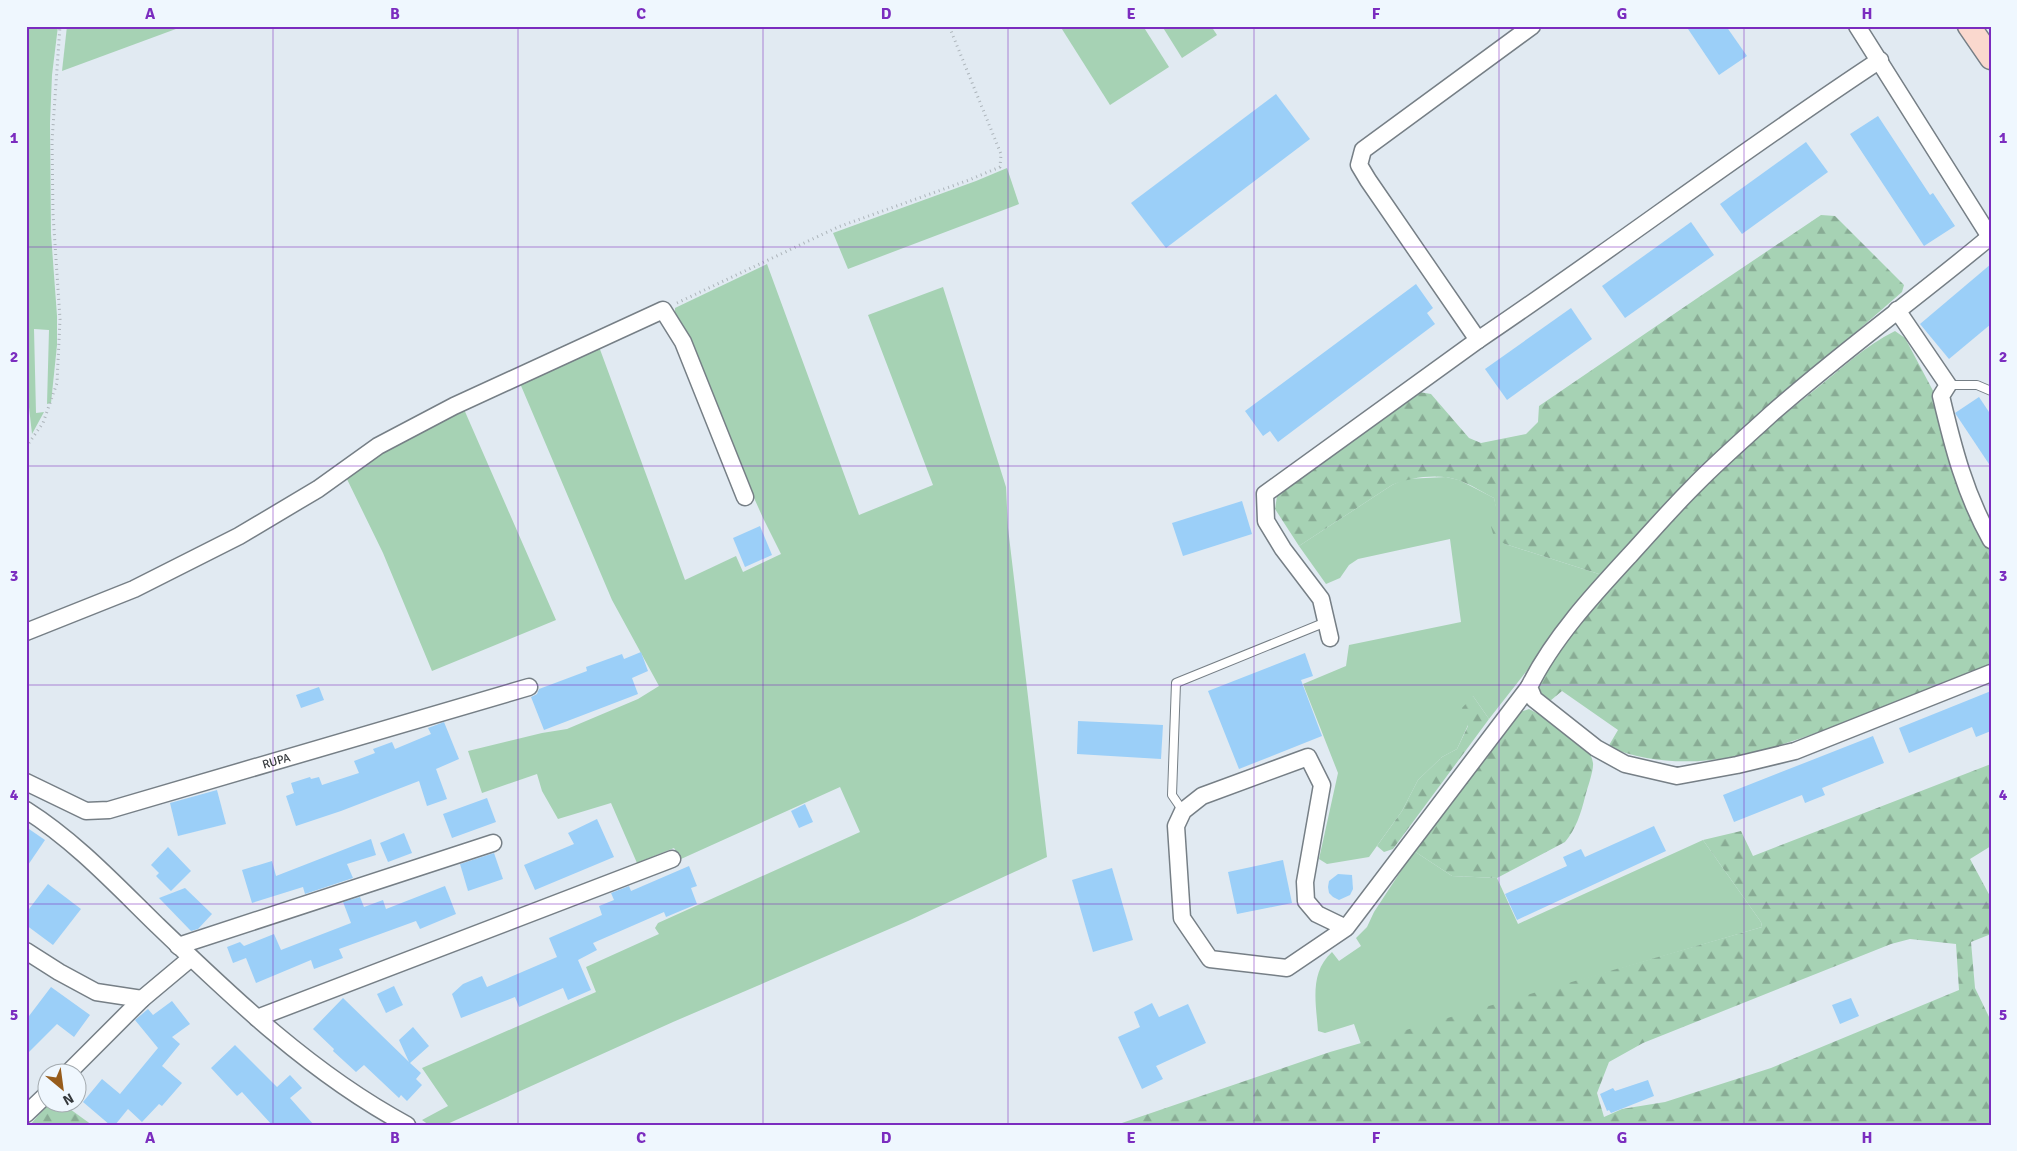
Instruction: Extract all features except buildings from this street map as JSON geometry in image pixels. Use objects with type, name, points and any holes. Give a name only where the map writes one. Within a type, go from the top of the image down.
[{"type":"main road","points":[[1969,26],[1991,58]]},
{"type":"street","points":[[1478,340],[1359,165],[1363,150],[1532,26]]},
{"type":"street","points":[[1346,928],[1317,914],[1306,901],[1305,882],[1322,785],[1308,757],[1202,796],[1183,811],[1176,826],[1182,918],[1210,959],[1287,968],[1346,928],[1530,687],[1538,668],[1573,622],[1612,575],[1692,487],[1771,414],[1897,310],[1944,276],[1991,236],[1857,26]]},
{"type":"street","points":[[1330,638],[1320,598],[1283,548],[1266,521],[1265,494],[1478,340],[1640,228],[1791,118],[1880,60]]},
{"type":"street","points":[[26,632],[152,580],[247,531],[318,489],[386,441],[454,406],[663,310],[683,342],[746,496]]},
{"type":"street","points":[[1897,310],[1948,385],[1941,396],[1954,455],[1978,517],[1991,540]]},
{"type":"street","points":[[1530,687],[1534,699],[1596,748],[1625,764],[1677,776],[1737,766],[1795,750],[1991,673]]},
{"type":"street","name":"RUPA","points":[[26,782],[86,811],[108,810],[529,687]]},
{"type":"street","points":[[26,810],[52,826],[79,850],[191,958],[311,1064],[348,1090],[407,1125]]},
{"type":"street","points":[[178,946],[494,842]]},
{"type":"street","points":[[257,1018],[672,859]]},
{"type":"street","points":[[26,951],[96,992],[142,999]]},
{"type":"street","points":[[77,1064],[142,999],[191,958]]},
{"type":"street","points":[[28,1110],[38,1101]]},
{"type":"lane","points":[[1948,385],[1977,385],[1991,391]]},
{"type":"lane","points":[[1183,811],[1172,795],[1176,683],[1326,622]]},
{"type":"path","points":[[26,447],[43,423],[57,383],[60,319],[53,214],[52,141],[60,26]]},
{"type":"path","points":[[663,310],[838,227],[1000,167],[1001,154],[950,26]]},
{"type":"green space","points":[[26,26],[58,26],[52,75],[50,123],[51,234],[57,316],[57,345],[51,403],[47,404],[49,330],[34,329],[36,413],[44,412],[32,434],[26,380]]},
{"type":"green space","points":[[67,26],[184,26],[62,71]]},
{"type":"green space","points":[[1060,26],[1143,26],[1169,67],[1110,105]]},
{"type":"green space","points":[[1162,26],[1211,26],[1217,35],[1182,58]]},
{"type":"green space","points":[[1007,168],[1019,204],[848,269],[833,233]]},
{"type":"green space","points":[[1821,215],[1835,216],[1904,285],[1902,292],[1707,462],[1602,575],[1505,544],[1494,537],[1490,523],[1496,509],[1494,498],[1467,484],[1450,478],[1425,477],[1392,485],[1299,546],[1275,509],[1277,496],[1419,392],[1431,394],[1469,438],[1481,443],[1526,434],[1538,422],[1539,406]]},
{"type":"green space","points":[[767,264],[859,515],[933,485],[868,315],[943,287],[1006,487],[1008,528],[1047,857],[908,921],[673,1022],[445,1125],[429,1125],[422,1120],[448,1106],[422,1068],[596,992],[586,967],[659,934],[655,928],[658,923],[860,832],[840,787],[681,859],[674,848],[637,863],[611,803],[558,819],[542,791],[537,774],[482,793],[468,751],[542,733],[567,729],[638,699],[659,686],[612,600],[519,381],[598,344],[685,580],[736,556],[743,572],[781,554],[675,321],[675,308]]},
{"type":"green space","points":[[1895,331],[1905,338],[1939,402],[1973,517],[1991,550],[1991,665],[1803,738],[1739,756],[1707,760],[1674,761],[1641,757],[1608,747],[1618,730],[1562,691],[1550,701],[1542,694],[1539,688],[1543,677],[1565,643],[1678,511],[1719,471],[1774,423],[1864,350]]},
{"type":"green space","points":[[463,407],[556,620],[432,671],[383,553],[344,473]]},
{"type":"green space","points":[[1446,477],[1459,480],[1494,498],[1505,544],[1602,575],[1489,719],[1473,696],[1468,725],[1457,749],[1442,757],[1418,780],[1402,811],[1369,857],[1327,864],[1319,859],[1338,773],[1303,684],[1346,666],[1349,645],[1461,622],[1450,539],[1358,559],[1349,565],[1340,578],[1326,584],[1299,546],[1392,485],[1405,479]]},
{"type":"green space","points":[[1473,696],[1489,719],[1393,849],[1384,852],[1377,846],[1402,811],[1418,780],[1442,757],[1457,749],[1468,726],[1462,708]]},
{"type":"green space","points":[[1529,709],[1567,731],[1585,747],[1590,755],[1593,763],[1592,770],[1582,809],[1575,826],[1565,842],[1497,878],[1452,876],[1414,851],[1517,713]]},
{"type":"green space","points":[[1991,764],[1991,846],[1970,859],[1991,898],[1991,934],[1971,942],[1975,988],[1991,1021],[1991,1125],[1116,1125],[1330,1052],[1762,927],[1761,922],[1703,840],[1741,831],[1753,856]],"holes":[[[1910,939],[1956,944],[1959,990],[1771,1068],[1665,1102],[1622,1109],[1604,1117],[1597,1093],[1609,1062],[1643,1043],[1891,944]]]},
{"type":"green space","points":[[1703,840],[1761,922],[1762,927],[1361,1044],[1354,1024],[1325,1033],[1318,1031],[1315,999],[1320,969],[1332,952],[1339,961],[1361,946],[1356,938],[1367,927],[1374,912],[1414,851],[1452,876],[1497,878],[1518,924]]},
{"type":"green space","points":[[39,1114],[77,1114],[92,1125],[30,1125]]}]
